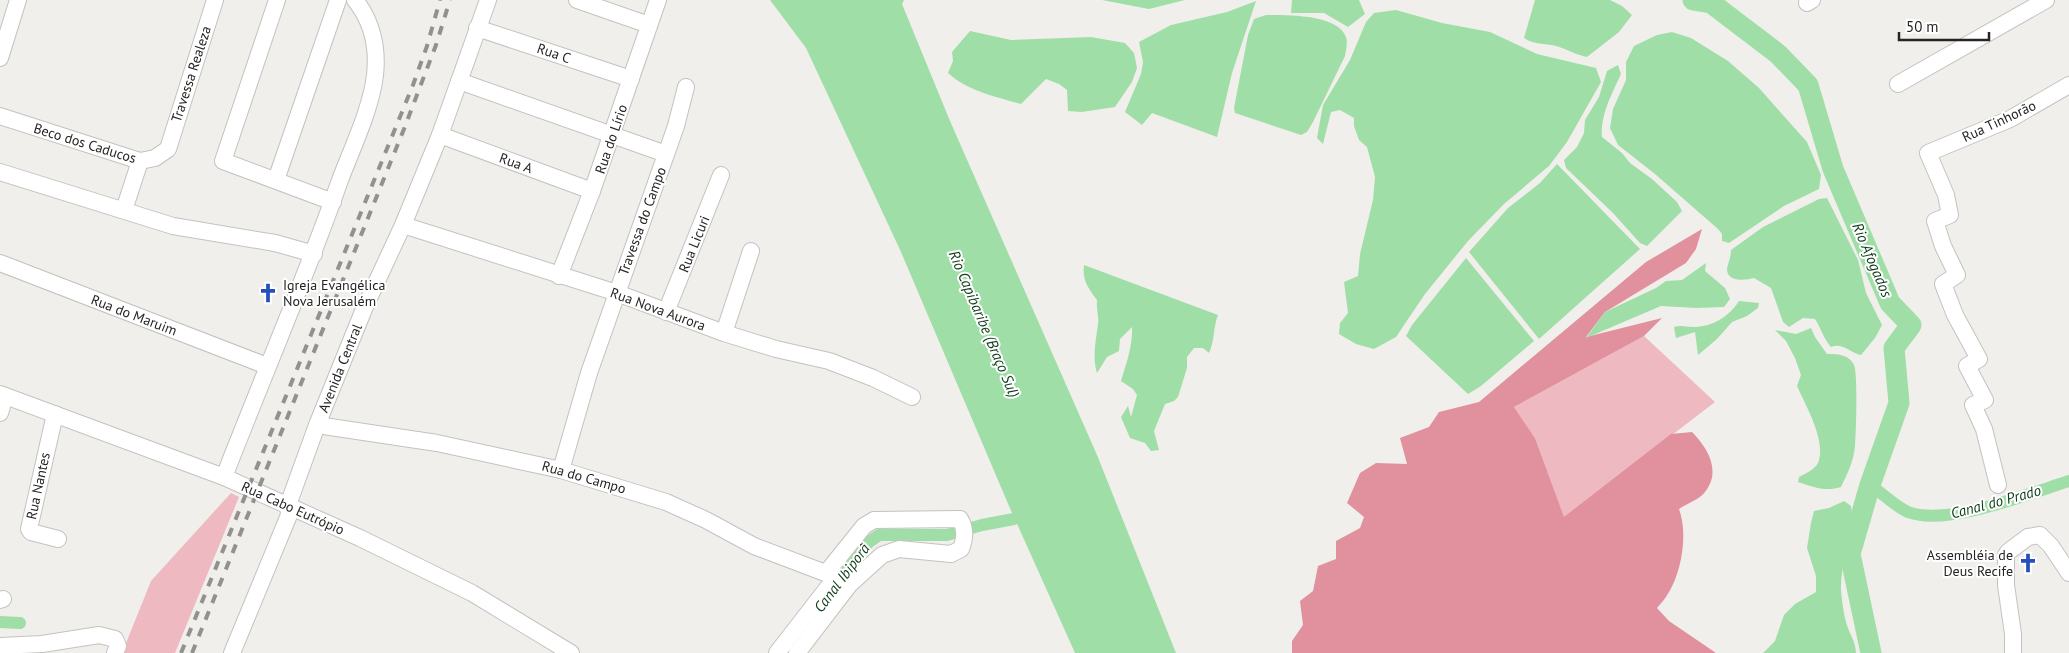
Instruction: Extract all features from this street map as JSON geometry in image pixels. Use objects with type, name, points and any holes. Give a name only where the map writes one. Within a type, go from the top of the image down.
[{"type":"street","points":[[1,51],[18,0]]},
{"type":"street","name":"Travessa Realeza","points":[[168,148],[215,0]]},
{"type":"street","points":[[278,0],[223,161],[333,202]]},
{"type":"street","points":[[276,180],[338,0]]},
{"type":"street","name":"Avenida Central","points":[[232,653],[289,515],[288,505],[317,425],[364,309],[403,225],[440,135],[488,0]]},
{"type":"street","points":[[577,0],[650,25]]},
{"type":"street","name":"Rua do Lírio","points":[[559,276],[613,134],[658,0]]},
{"type":"street","points":[[1898,84],[2046,0]]},
{"type":"street","points":[[224,477],[267,366],[314,254],[368,102],[374,76],[375,54],[363,4]]},
{"type":"street","name":"Rua C","points":[[477,28],[631,79]]},
{"type":"street","points":[[459,81],[666,154]]},
{"type":"street","name":"Rua Tinhorão","points":[[1998,485],[1984,429],[1973,405],[1985,400],[1967,366],[1979,360],[1955,315],[1943,284],[1957,275],[1943,246],[1935,220],[1950,215],[1946,195],[1928,153],[2010,119],[2069,85]]},
{"type":"street","name":"Travessa do Campo","points":[[562,470],[588,373],[666,154],[686,87]]},
{"type":"street","name":"Beco dos Caducos","points":[[0,116],[140,161],[155,158],[168,148]]},
{"type":"street","name":"Rua A","points":[[440,135],[592,191]]},
{"type":"street","points":[[124,210],[140,161]]},
{"type":"street","points":[[0,172],[173,226],[275,243],[314,254]]},
{"type":"street","name":"Rua Licuri","points":[[666,312],[721,175]]},
{"type":"street","name":"Rua Nova Aurora","points":[[403,225],[616,293],[724,333],[776,349],[829,361],[873,378],[912,397]]},
{"type":"street","points":[[724,333],[750,252]]},
{"type":"street","name":"Rua do Maruim","points":[[0,263],[267,366]]},
{"type":"street","points":[[0,413],[3,395]]},
{"type":"street","name":"Rua Cabo Eutrópio","points":[[3,395],[224,477],[288,505],[472,593],[571,653]]},
{"type":"street","name":"Rua Nantes","points":[[55,414],[43,459],[29,529],[31,532],[58,539]]},
{"type":"street","name":"Rua do Campo","points":[[317,425],[437,443],[562,470],[666,502],[706,520],[754,546],[831,575]]},
{"type":"street","points":[[777,653],[864,526],[874,520],[960,518],[964,531],[961,549],[951,554],[899,550],[882,555],[850,584],[797,653]]},
{"type":"street","points":[[2013,653],[2013,634],[2006,585],[2005,560],[2008,552],[2028,537],[2040,535],[2051,546],[2069,573]]},
{"type":"street","points":[[7,648],[62,647],[99,635],[110,636],[118,642],[115,653]]},
{"type":"shaded area","points":[[1702,229],[1696,249],[1686,263],[1605,312],[1586,337],[1662,318],[1644,336],[1514,407],[1535,438],[1564,517],[1671,434],[1692,432],[1698,438],[1710,460],[1712,476],[1710,484],[1703,495],[1679,509],[1683,529],[1680,562],[1674,583],[1657,608],[1669,621],[1716,653],[1292,653],[1292,641],[1303,625],[1300,601],[1313,591],[1318,566],[1336,559],[1336,541],[1360,528],[1364,517],[1347,503],[1360,473],[1376,463],[1407,464],[1400,438],[1429,427],[1439,412],[1479,402],[1646,262]]},
{"type":"shaded area","points":[[1644,336],[1715,402],[1564,518],[1535,438],[1514,407]]},
{"type":"shaded area","points":[[231,493],[239,497],[175,653],[122,653],[151,581]]},
{"type":"water","name":"Rio Capibaribe (Braço Sul)","points":[[770,0],[904,0],[902,4],[950,121],[1097,455],[1176,653],[1075,653],[1009,506],[901,252],[806,48]]},
{"type":"water","points":[[1102,0],[1185,0],[1149,9]]},
{"type":"water","points":[[1292,0],[1359,0],[1365,14],[1348,27],[1324,13],[1291,13]]},
{"type":"water","points":[[1535,0],[1610,0],[1622,6],[1632,15],[1619,32],[1587,57],[1556,46],[1535,43],[1524,38]]},
{"type":"water","points":[[1256,1],[1232,73],[1217,137],[1152,113],[1142,125],[1125,112],[1141,74],[1143,62],[1139,42],[1171,25],[1227,12]]},
{"type":"water","points":[[1396,10],[1442,23],[1490,32],[1537,54],[1596,68],[1601,82],[1567,142],[1549,166],[1504,204],[1468,241],[1425,294],[1396,337],[1374,349],[1356,344],[1339,334],[1340,323],[1348,313],[1344,282],[1358,276],[1360,254],[1373,200],[1375,177],[1367,147],[1359,140],[1354,126],[1354,118],[1340,110],[1331,112],[1323,144],[1317,138],[1323,105],[1350,60],[1366,22],[1374,13]]},
{"type":"water","points":[[1266,15],[1310,17],[1322,20],[1341,29],[1346,37],[1345,56],[1313,122],[1307,132],[1301,135],[1235,113],[1234,108],[1248,35],[1254,19]]},
{"type":"water","points":[[970,31],[1011,40],[1091,37],[1125,43],[1134,53],[1137,68],[1132,82],[1115,107],[1082,112],[1068,111],[1067,90],[1059,84],[1046,79],[1021,104],[973,89],[948,73],[953,61],[952,52]]},
{"type":"water","points":[[1672,32],[1691,38],[1728,61],[1759,88],[1807,142],[1821,175],[1819,189],[1784,206],[1729,243],[1722,241],[1722,234],[1718,229],[1655,174],[1618,145],[1610,128],[1613,109],[1626,80],[1626,62],[1634,46],[1657,35]]},
{"type":"water","points":[[1618,65],[1621,74],[1605,113],[1602,137],[1677,202],[1682,211],[1647,246],[1640,243],[1613,213],[1566,168],[1564,160],[1577,147],[1584,133],[1585,120],[1599,97],[1607,71]]},
{"type":"water","points":[[1557,164],[1640,249],[1539,339],[1469,252],[1508,208],[1540,183]]},
{"type":"water","points":[[1827,198],[1858,260],[1866,293],[1882,325],[1875,338],[1861,355],[1843,347],[1831,347],[1815,319],[1803,318],[1789,327],[1783,322],[1771,288],[1754,278],[1733,279],[1730,277],[1727,269],[1731,250],[1763,227],[1819,199]]},
{"type":"water","points":[[1466,258],[1534,341],[1481,386],[1468,394],[1406,336],[1412,325]]},
{"type":"water","points":[[1706,263],[1705,271],[1725,288],[1730,299],[1724,307],[1661,306],[1586,338],[1605,312],[1656,288],[1666,281],[1682,280]]},
{"type":"water","points":[[1084,265],[1218,315],[1209,353],[1203,348],[1194,348],[1187,357],[1187,368],[1178,397],[1174,401],[1165,404],[1154,431],[1159,450],[1151,451],[1145,443],[1130,438],[1121,417],[1128,406],[1131,417],[1137,395],[1133,389],[1121,381],[1130,348],[1132,327],[1120,339],[1119,351],[1107,357],[1097,373],[1095,342],[1098,321],[1097,300],[1086,284]]},
{"type":"water","points":[[1739,301],[1759,303],[1758,308],[1747,316],[1732,322],[1717,339],[1698,355],[1695,332],[1676,338],[1674,327],[1700,327],[1713,323],[1730,312]]},
{"type":"water","points":[[1811,328],[1827,354],[1846,357],[1852,361],[1855,370],[1854,451],[1850,467],[1841,487],[1830,489],[1809,486],[1798,482],[1799,477],[1818,463],[1819,442],[1814,423],[1797,386],[1801,375],[1795,358],[1786,341],[1775,330],[1796,334]]},
{"type":"water","points":[[1844,501],[1851,506],[1852,517],[1841,579],[1841,590],[1845,619],[1856,653],[1763,653],[1775,641],[1784,615],[1795,604],[1816,592],[1816,576],[1807,548],[1814,511],[1829,508]]},
{"type":"waterway","name":"Rio Afogados","points":[[1693,0],[1711,3],[1778,54],[1808,85],[1833,169],[1890,303],[1911,325],[1894,348],[1899,403],[1870,485],[1850,554],[1871,653]]},
{"type":"waterway","name":"Canal do Prado","points":[[1870,485],[1908,512],[1924,515],[1944,515],[1988,507],[2069,481]]},
{"type":"waterway","name":"Canal Ibiporã","points":[[834,586],[869,542],[879,535],[947,535],[982,525],[1014,519],[1027,508]]},
{"type":"waterway","points":[[0,622],[20,623]]},
{"type":"railway","points":[[181,653],[413,85],[427,46],[440,0]]},
{"type":"railway","points":[[192,653],[404,129],[436,45],[450,0]]},
{"type":"place","name":"Igreja Evangélica Nova Jerusalém","points":[[268,293]]},
{"type":"place","name":"Assembléia de Deus Recife","points":[[2028,563]]}]
